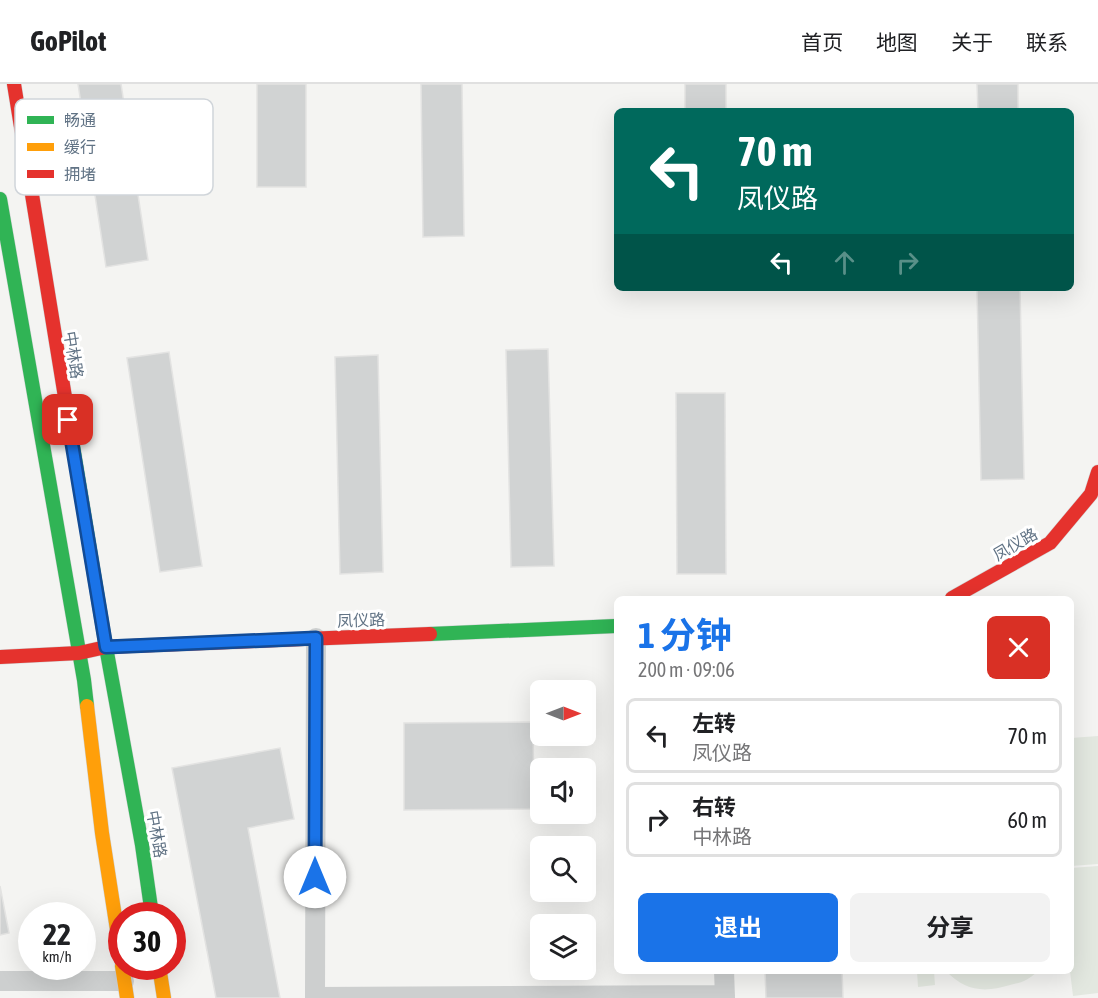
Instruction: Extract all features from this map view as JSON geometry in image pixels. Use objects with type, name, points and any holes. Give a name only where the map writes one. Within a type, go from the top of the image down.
[{"type":"main road","name":"中林路","points":[[14,84],[16,99]]},
{"type":"main road","name":"中林路","points":[[32,195],[150,902]]},
{"type":"main road","points":[[0,199],[7,285],[84,680],[113,902]]},
{"type":"main road","name":"凤仪路","points":[[956,596],[1050,543],[1090,494],[1098,472]]},
{"type":"main road","name":"凤仪路","points":[[0,657],[79,653],[106,647],[614,626]]},
{"type":"main road","points":[[161,980],[164,998]]},
{"type":"street","points":[[316,638],[315,997],[725,997],[724,974]]},
{"type":"street","points":[[0,981],[108,978]]},
{"type":"shaded area","points":[[1098,736],[1098,864],[1074,866],[1074,738]]},
{"type":"shaded area","points":[[1098,866],[1098,993],[1073,996],[1070,974],[1074,974],[1074,868]]},
{"type":"shaded area","points":[[917,974],[934,974],[935,985],[918,987]]},
{"type":"shaded area","points":[[949,974],[1035,974],[1021,982],[992,989],[975,988]]},
{"type":"building","points":[[78,84],[121,84],[123,99],[80,99]]},
{"type":"building","points":[[257,84],[306,84],[306,187],[257,187]]},
{"type":"building","points":[[421,84],[462,84],[464,236],[423,237]]},
{"type":"building","points":[[685,84],[726,84],[726,108],[685,108]]},
{"type":"building","points":[[977,84],[1018,84],[1018,108],[978,108]]},
{"type":"building","points":[[95,195],[138,195],[148,260],[106,267]]},
{"type":"building","points":[[977,291],[1020,291],[1024,479],[981,480]]},
{"type":"building","points":[[548,349],[554,566],[511,567],[506,350]]},
{"type":"building","points":[[169,352],[202,566],[160,572],[127,358]]},
{"type":"building","points":[[378,355],[383,572],[340,574],[335,357]]},
{"type":"building","points":[[676,393],[725,393],[726,574],[677,574]]},
{"type":"building","points":[[530,722],[530,746],[533,746],[533,758],[530,758],[530,809],[404,810],[404,723]]},
{"type":"building","points":[[280,748],[294,819],[248,828],[280,998],[216,998],[172,768]]},
{"type":"building","points":[[0,886],[9,933],[0,935]]},
{"type":"building","points":[[765,974],[842,974],[843,998],[766,998]]},
{"type":"traffic: fast","points":[[0,199],[87,706]]},
{"type":"traffic: fast","points":[[65,397],[150,902]]},
{"type":"traffic: fast","points":[[430,634],[614,626]]},
{"type":"traffic: slow","points":[[87,706],[113,902]]},
{"type":"traffic: slow","points":[[124,980],[127,998]]},
{"type":"traffic: slow","points":[[161,980],[164,998]]},
{"type":"traffic: jam","points":[[14,84],[16,99]]},
{"type":"traffic: jam","points":[[32,195],[65,397]]},
{"type":"traffic: jam","points":[[956,596],[1050,543],[1091,494],[1098,472]]},
{"type":"traffic: jam","points":[[0,657],[79,653],[106,647],[430,634]]},
{"type":"route","points":[[68,420],[106,647],[316,638],[315,877]]}]
